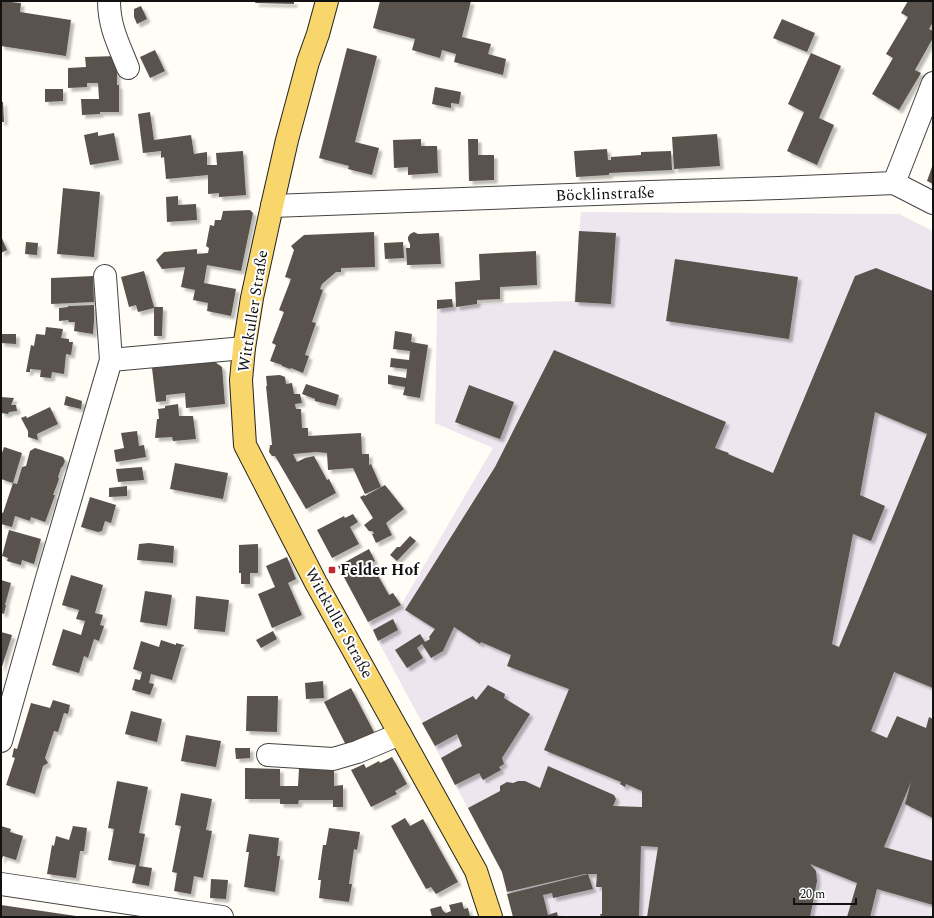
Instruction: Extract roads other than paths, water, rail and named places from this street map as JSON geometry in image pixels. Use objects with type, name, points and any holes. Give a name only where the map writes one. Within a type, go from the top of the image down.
[{"type":"main road","name":"Wittkuller Straße","points":[[327,1],[287,140],[252,298],[244,348],[241,380],[245,445],[316,583],[476,871],[491,917]]},
{"type":"street","points":[[109,1],[109,14],[114,34],[128,68]]},
{"type":"street","points":[[894,183],[933,83]]},
{"type":"street","name":"Böcklinstraße","points":[[272,206],[894,183],[933,203]]},
{"type":"street","points":[[1,741],[111,360],[105,276]]},
{"type":"street","points":[[111,360],[244,348]]},
{"type":"street","points":[[268,755],[333,759],[357,752],[400,734]]},
{"type":"street","points":[[1,884],[178,914],[222,917]]},
{"type":"place","name":"Felder Hof","points":[[332,570]]}]
